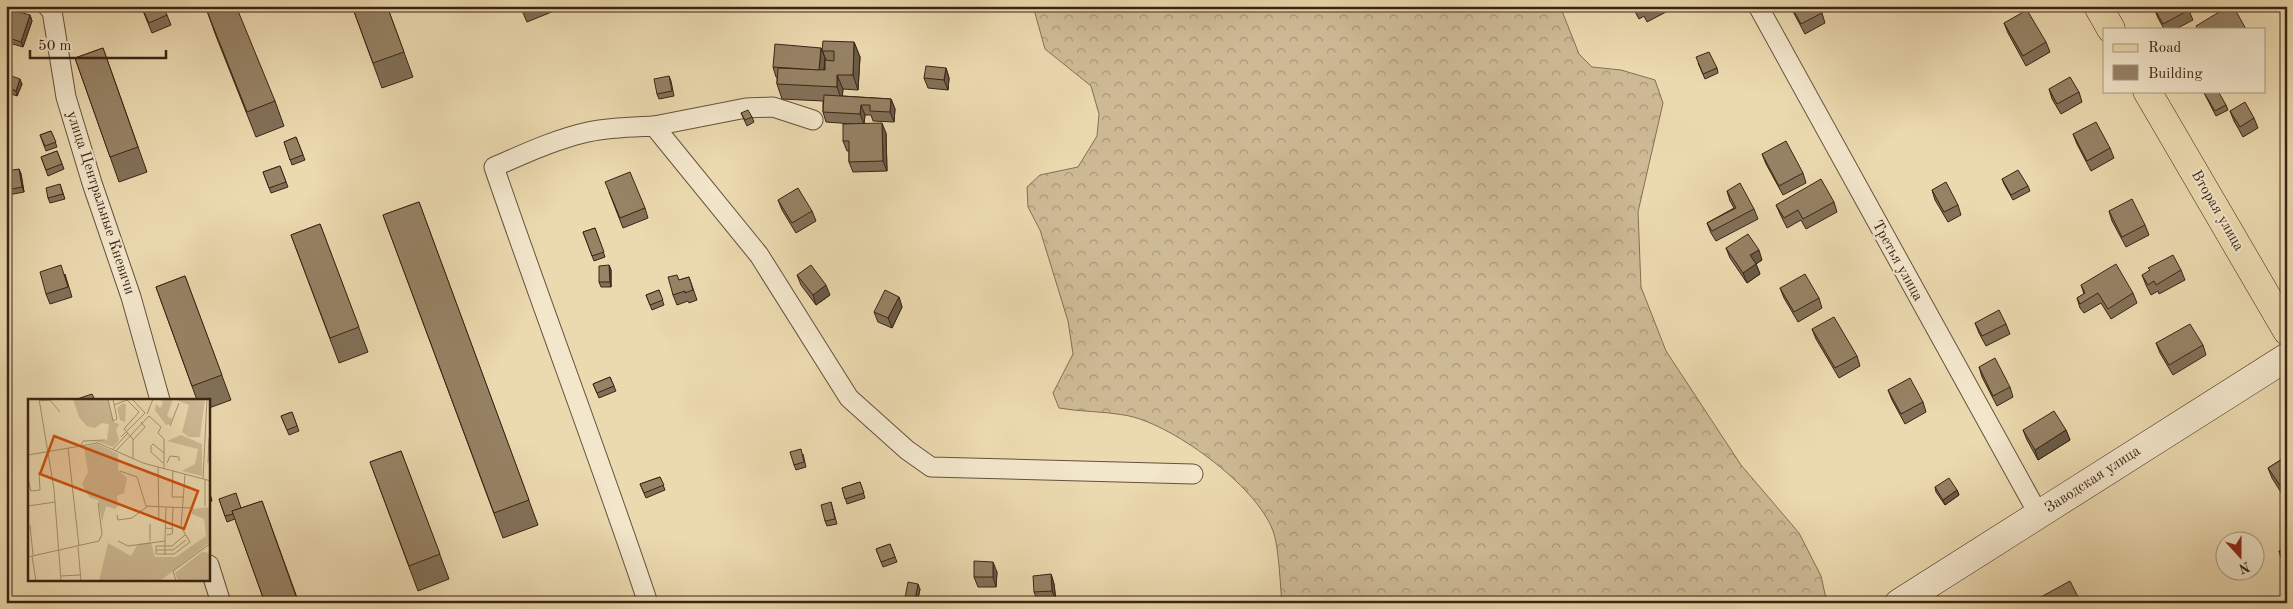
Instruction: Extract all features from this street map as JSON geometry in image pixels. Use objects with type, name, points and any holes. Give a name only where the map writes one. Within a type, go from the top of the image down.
[{"type":"main road","points":[[2098,6],[2110,28]]},
{"type":"main road","name":"Вторая улица","points":[[2148,92],[2287,330]]},
{"type":"street","name":"улица Центральные Кневичи","points":[[47,6],[52,11],[66,96],[92,183],[131,297],[160,399]]},
{"type":"street","name":"Третья улица","points":[[1758,6],[2039,515]]},
{"type":"street","points":[[648,603],[613,496],[532,279],[494,167],[540,147],[587,132],[617,127],[654,126],[746,108],[773,107],[813,120]]},
{"type":"street","points":[[654,126],[759,255],[848,398],[908,450],[931,467],[1193,474]]},
{"type":"street","name":"Заводская улица","points":[[1899,603],[2287,357]]},
{"type":"street","points":[[210,568],[221,603]]},
{"type":"green space","points":[[1033,6],[1560,6],[1579,54],[1592,67],[1621,70],[1655,80],[1663,103],[1638,212],[1641,287],[1666,351],[1741,465],[1799,533],[1821,576],[1827,603],[1282,603],[1278,556],[1273,531],[1264,513],[1231,476],[1187,443],[1143,420],[1124,415],[1059,408],[1053,393],[1073,354],[1068,321],[1040,230],[1028,207],[1027,187],[1040,175],[1078,167],[1097,136],[1099,114],[1091,86],[1045,49]]},
{"type":"building","points":[[141,6],[163,6],[167,15],[149,23]]},
{"type":"building","points":[[220,6],[236,6],[275,101],[247,112],[207,11]]},
{"type":"building","points":[[352,6],[387,6],[404,52],[373,63]]},
{"type":"building","points":[[521,6],[537,6],[523,12]]},
{"type":"building","points":[[1634,6],[1654,6],[1643,12],[1640,7],[1635,9]]},
{"type":"building","points":[[1791,6],[1818,6],[1822,13],[1801,24]]},
{"type":"building","points":[[2157,6],[2187,6],[2189,10],[2163,24],[2154,8]]},
{"type":"building","points":[[2229,6],[2233,6],[2245,28],[2197,28],[2196,26]]},
{"type":"building","points":[[12,10],[30,15],[21,42],[6,37],[6,28]]},
{"type":"building","points":[[2027,10],[2046,42],[2023,56],[2004,23]]},
{"type":"building","points":[[823,41],[854,42],[853,75],[837,75],[837,87],[777,84],[778,68],[825,70],[825,60],[834,61],[834,51],[822,51]]},
{"type":"building","points":[[775,44],[821,48],[819,70],[773,67]]},
{"type":"building","points":[[103,48],[138,147],[110,157],[75,58]]},
{"type":"building","points":[[1709,52],[1717,68],[1703,74],[1696,57]]},
{"type":"building","points":[[926,66],[946,68],[944,80],[924,78]]},
{"type":"building","points":[[6,74],[20,79],[16,91],[6,87]]},
{"type":"building","points":[[669,76],[672,91],[657,94],[654,79]]},
{"type":"building","points":[[2070,77],[2079,92],[2057,104],[2049,89]]},
{"type":"building","points":[[2204,92],[2219,92],[2226,105],[2215,111]]},
{"type":"building","points":[[824,95],[891,99],[890,112],[870,111],[870,105],[861,105],[860,114],[823,112]]},
{"type":"building","points":[[2245,102],[2254,118],[2240,127],[2230,111]]},
{"type":"building","points":[[748,110],[752,117],[745,120],[741,113]]},
{"type":"building","points":[[2096,122],[2110,148],[2087,161],[2073,134]]},
{"type":"building","points":[[882,123],[883,161],[849,162],[849,141],[843,141],[843,124]]},
{"type":"building","points":[[51,131],[56,142],[45,146],[40,135]]},
{"type":"building","points":[[296,137],[303,155],[290,160],[284,142]]},
{"type":"building","points":[[1786,141],[1803,173],[1779,186],[1762,154]]},
{"type":"building","points":[[57,151],[62,164],[46,170],[41,157]]},
{"type":"building","points":[[280,166],[286,182],[269,188],[263,172]]},
{"type":"building","points":[[19,169],[22,187],[7,190],[6,171]]},
{"type":"building","points":[[2018,170],[2028,186],[2011,195],[2002,179]]},
{"type":"building","points":[[630,172],[645,208],[620,218],[605,182]]},
{"type":"building","points":[[1821,179],[1834,202],[1803,219],[1798,210],[1784,218],[1776,205]]},
{"type":"building","points":[[1946,182],[1958,205],[1944,212],[1932,190]]},
{"type":"building","points":[[1740,183],[1754,209],[1712,231],[1707,223],[1736,208],[1727,191]]},
{"type":"building","points":[[60,184],[63,194],[48,198],[46,188]]},
{"type":"building","points":[[798,188],[812,211],[792,223],[778,200]]},
{"type":"building","points":[[2132,199],[2145,225],[2122,237],[2109,211]]},
{"type":"building","points":[[419,202],[529,500],[494,513],[383,215]]},
{"type":"building","points":[[320,224],[359,327],[330,338],[291,235]]},
{"type":"building","points":[[595,228],[604,252],[592,256],[583,232]]},
{"type":"building","points":[[1748,234],[1759,250],[1750,255],[1756,264],[1743,273],[1726,248]]},
{"type":"building","points":[[2173,255],[2181,270],[2156,285],[2154,281],[2148,285],[2142,275],[2150,270],[2148,268]]},
{"type":"building","points":[[2116,264],[2133,293],[2108,309],[2098,293],[2080,304],[2077,298],[2085,293],[2081,285]]},
{"type":"building","points":[[61,265],[68,287],[46,294],[40,272]]},
{"type":"building","points":[[609,265],[610,282],[599,282],[599,266]]},
{"type":"building","points":[[811,265],[826,285],[813,295],[797,275]]},
{"type":"building","points":[[1805,274],[1819,298],[1794,312],[1780,288]]},
{"type":"building","points":[[677,275],[679,280],[689,277],[693,290],[673,295],[668,277]]},
{"type":"building","points":[[185,276],[222,375],[192,386],[156,287]]},
{"type":"building","points":[[659,290],[663,300],[650,305],[646,295]]},
{"type":"building","points":[[885,290],[899,297],[888,318],[874,312]]},
{"type":"building","points":[[1999,310],[2006,324],[1982,336],[1975,323]]},
{"type":"building","points":[[1834,317],[1857,356],[1835,368],[1812,329]]},
{"type":"building","points":[[2190,324],[2203,345],[2169,365],[2156,343]]},
{"type":"building","points":[[1995,358],[2010,387],[1993,396],[1979,367]]},
{"type":"building","points":[[610,377],[614,386],[597,393],[593,384]]},
{"type":"building","points":[[1910,378],[1923,402],[1901,414],[1888,390]]},
{"type":"building","points":[[92,394],[94,399],[77,399]]},
{"type":"building","points":[[2054,411],[2066,430],[2035,450],[2023,430]]},
{"type":"building","points":[[292,412],[297,426],[287,430],[281,416]]},
{"type":"building","points":[[801,449],[804,462],[794,465],[790,452]]},
{"type":"building","points":[[401,451],[440,554],[409,566],[370,462]]},
{"type":"building","points":[[2287,456],[2287,483],[2281,487],[2268,468]]},
{"type":"building","points":[[660,477],[664,485],[644,493],[640,484]]},
{"type":"building","points":[[1949,478],[1957,490],[1943,500],[1935,487]]},
{"type":"building","points":[[860,482],[864,493],[845,499],[842,488]]},
{"type":"building","points":[[236,493],[241,508],[232,511],[233,514],[225,516],[219,499]]},
{"type":"building","points":[[262,501],[298,602],[265,603],[232,511]]},
{"type":"building","points":[[831,502],[835,519],[825,521],[821,505]]},
{"type":"building","points":[[890,544],[895,557],[881,562],[876,549]]},
{"type":"building","points":[[2287,547],[2287,566],[2279,551]]},
{"type":"building","points":[[974,561],[993,562],[993,577],[974,577]]},
{"type":"building","points":[[1051,574],[1052,591],[1034,592],[1033,576]]},
{"type":"building","points":[[2070,581],[2081,603],[2041,603],[2039,598]]},
{"type":"building","points":[[908,582],[918,584],[915,600],[905,598]]},
{"type":"building","points":[[2019,597],[2022,603],[2008,603]]}]
